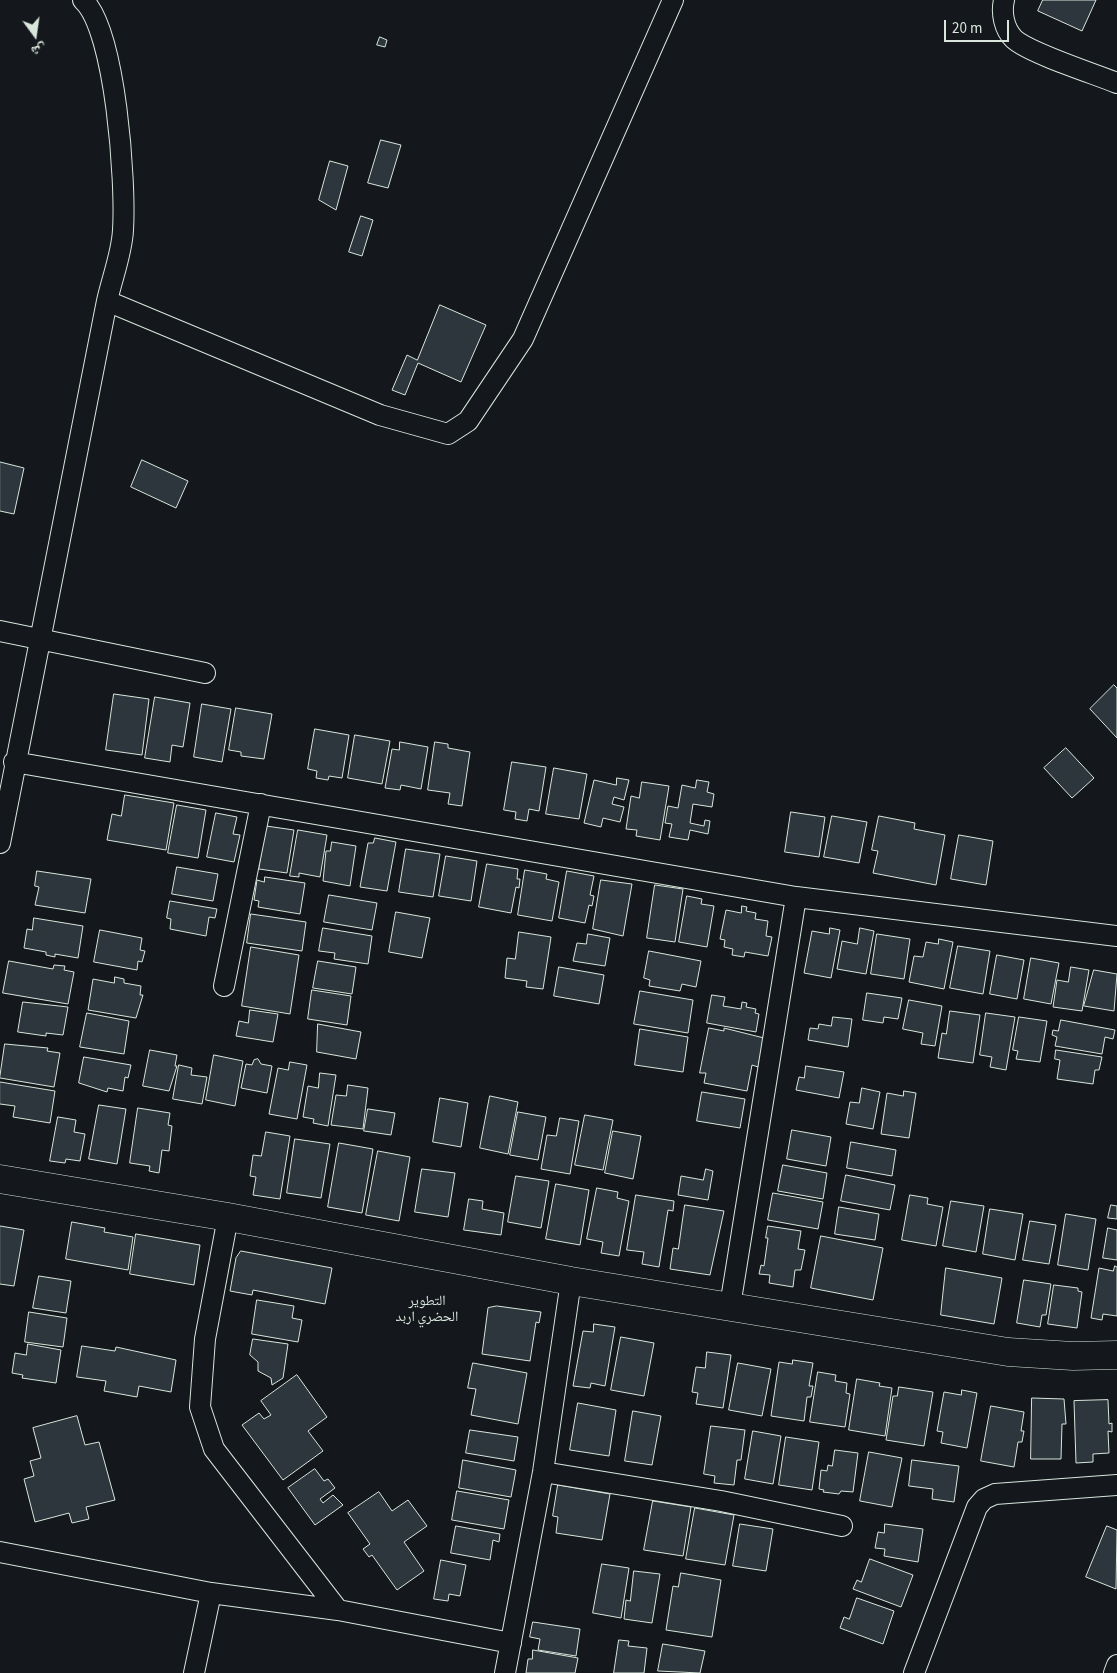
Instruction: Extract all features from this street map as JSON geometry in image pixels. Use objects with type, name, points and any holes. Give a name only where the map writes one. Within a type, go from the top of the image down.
[{"type":"street","points":[[0,843],[14,762],[107,301],[123,231],[121,165],[113,80],[102,37],[84,0]]},
{"type":"street","points":[[107,301],[380,415],[448,434],[468,421],[523,339],[673,0]]},
{"type":"street","points":[[1004,0],[1003,19],[1007,30],[1015,40],[1036,51],[1117,83]]},
{"type":"street","points":[[0,631],[40,637],[205,673]]},
{"type":"street","points":[[14,762],[796,897],[1117,936]]},
{"type":"street","points":[[224,986],[261,804]]},
{"type":"street","points":[[730,1306],[796,897]]},
{"type":"street","points":[[0,1179],[228,1217],[571,1280],[1008,1352],[1073,1356],[1117,1355]]},
{"type":"street","points":[[228,1217],[205,1339],[200,1408],[214,1449],[338,1610]]},
{"type":"street","points":[[505,1673],[543,1472],[571,1280]]},
{"type":"street","points":[[543,1472],[721,1501],[842,1526]]},
{"type":"street","points":[[914,1673],[977,1507],[984,1499],[995,1494],[1117,1485]]},
{"type":"street","points":[[0,1552],[211,1593],[338,1610],[511,1643]]},
{"type":"street","points":[[194,1673],[211,1593]]},
{"type":"street","points":[[1114,1673],[1117,1665]]},
{"type":"building","points":[[1043,0],[1096,0],[1082,31],[1038,11]]},
{"type":"building","points":[[380,37],[387,40],[385,47],[377,45]]},
{"type":"building","points":[[381,140],[401,145],[388,188],[368,183]]},
{"type":"building","points":[[330,161],[348,166],[336,210],[319,200]]},
{"type":"building","points":[[361,216],[373,220],[362,256],[349,252]]},
{"type":"building","points":[[440,305],[486,325],[461,382],[418,363],[405,395],[392,390],[407,355],[417,360]]},
{"type":"building","points":[[142,460],[188,481],[176,508],[131,487]]},
{"type":"building","points":[[0,462],[24,468],[14,514],[0,511]]},
{"type":"building","points":[[1114,685],[1117,688],[1117,738],[1090,709]]},
{"type":"building","points":[[114,694],[149,699],[142,755],[106,750]]},
{"type":"building","points":[[155,697],[190,703],[183,747],[172,745],[170,762],[145,758]]},
{"type":"building","points":[[202,704],[231,709],[222,762],[194,757]]},
{"type":"building","points":[[236,708],[272,714],[264,759],[241,756],[241,752],[229,750]]},
{"type":"building","points":[[315,729],[349,735],[342,778],[329,776],[328,780],[316,778],[317,771],[308,769]]},
{"type":"building","points":[[355,735],[390,741],[382,784],[348,778]]},
{"type":"building","points":[[400,742],[428,747],[421,789],[401,785],[400,790],[385,788],[392,749],[399,750]]},
{"type":"building","points":[[435,742],[448,744],[448,748],[470,752],[462,806],[448,804],[450,793],[428,790]]},
{"type":"building","points":[[1066,748],[1094,778],[1072,798],[1044,768]]},
{"type":"building","points":[[512,762],[546,767],[539,811],[529,809],[527,821],[515,819],[516,812],[504,810]]},
{"type":"building","points":[[554,768],[587,774],[579,819],[546,814]]},
{"type":"building","points":[[617,778],[629,780],[624,800],[614,797],[612,804],[624,807],[620,822],[603,818],[601,827],[584,823],[594,780],[616,785]]},
{"type":"building","points":[[697,780],[709,782],[707,792],[714,794],[712,807],[693,804],[690,823],[704,826],[705,820],[710,821],[708,834],[690,830],[688,840],[669,837],[672,824],[665,823],[668,806],[678,808],[682,785],[695,788]]},
{"type":"building","points":[[642,782],[669,786],[660,840],[636,836],[637,830],[626,829],[631,796],[639,798]]},
{"type":"building","points":[[125,795],[174,803],[166,850],[107,840],[112,814],[121,816]]},
{"type":"building","points":[[177,805],[206,810],[198,858],[168,853]]},
{"type":"building","points":[[791,812],[825,817],[819,857],[785,852]]},
{"type":"building","points":[[216,813],[237,817],[233,834],[240,835],[234,862],[207,857]]},
{"type":"building","points":[[832,816],[867,822],[859,863],[824,857]]},
{"type":"building","points":[[879,816],[915,823],[914,829],[945,835],[936,885],[873,873],[878,851],[872,850]]},
{"type":"building","points":[[266,826],[294,830],[287,873],[259,869]]},
{"type":"building","points":[[298,830],[327,835],[320,877],[299,873],[299,877],[290,876]]},
{"type":"building","points":[[959,835],[993,841],[986,885],[951,879]]},
{"type":"building","points":[[375,838],[396,842],[387,891],[360,887],[368,843],[373,843]]},
{"type":"building","points":[[332,842],[356,846],[350,886],[323,881],[326,851],[330,851]]},
{"type":"building","points":[[406,849],[440,854],[433,897],[399,892]]},
{"type":"building","points":[[446,856],[477,861],[471,901],[439,896]]},
{"type":"building","points":[[487,864],[518,869],[517,879],[520,879],[519,888],[516,887],[511,913],[479,907]]},
{"type":"building","points":[[177,867],[218,874],[213,901],[172,894]]},
{"type":"building","points":[[525,870],[547,874],[546,879],[559,882],[552,921],[518,915]]},
{"type":"building","points":[[37,871],[91,879],[85,913],[35,905],[39,887],[35,886]]},
{"type":"building","points":[[567,871],[594,876],[590,895],[594,896],[592,906],[589,905],[585,923],[559,918]]},
{"type":"building","points":[[265,877],[305,883],[300,914],[258,907],[259,901],[254,900],[257,880],[264,882]]},
{"type":"building","points":[[601,880],[632,884],[623,936],[593,929]]},
{"type":"building","points":[[655,885],[683,889],[675,942],[647,938]]},
{"type":"building","points":[[329,895],[377,903],[372,930],[324,922]]},
{"type":"building","points":[[687,896],[702,899],[701,904],[714,906],[707,947],[679,942]]},
{"type":"building","points":[[170,901],[217,909],[215,918],[209,917],[206,936],[170,929],[171,919],[167,918]]},
{"type":"building","points":[[742,906],[747,907],[746,911],[756,913],[755,919],[768,921],[766,936],[772,937],[768,956],[745,952],[744,957],[732,955],[733,949],[724,947],[725,940],[720,939],[726,910],[741,913]]},
{"type":"building","points":[[396,912],[430,918],[422,958],[389,952]]},
{"type":"building","points":[[251,914],[306,922],[302,951],[247,943]]},
{"type":"building","points":[[34,918],[83,926],[78,958],[55,954],[55,957],[46,955],[46,952],[24,948],[27,929],[32,930]]},
{"type":"building","points":[[323,928],[372,936],[368,964],[334,959],[335,953],[319,951]]},
{"type":"building","points":[[830,928],[840,930],[831,978],[804,973],[812,931],[829,934]]},
{"type":"building","points":[[860,928],[874,931],[866,974],[837,969],[842,941],[857,944]]},
{"type":"building","points":[[100,930],[142,938],[140,950],[145,951],[142,962],[138,961],[137,970],[94,962]]},
{"type":"building","points":[[519,932],[551,937],[543,989],[526,987],[527,981],[505,978],[507,958],[515,959]]},
{"type":"building","points":[[588,934],[610,938],[605,966],[573,961],[577,943],[586,944]]},
{"type":"building","points":[[877,934],[910,939],[904,979],[871,974]]},
{"type":"building","points":[[939,939],[953,942],[944,989],[909,982],[914,956],[923,957],[926,942],[938,944]]},
{"type":"building","points":[[958,946],[990,951],[983,994],[950,988]]},
{"type":"building","points":[[251,947],[299,955],[290,1014],[242,1006]]},
{"type":"building","points":[[649,951],[701,961],[696,987],[682,984],[680,991],[649,986],[650,980],[644,978]]},
{"type":"building","points":[[997,955],[1024,960],[1017,999],[990,994]]},
{"type":"building","points":[[1031,958],[1059,963],[1051,1004],[1024,999]]},
{"type":"building","points":[[9,961],[53,969],[54,965],[65,966],[64,970],[74,972],[68,1004],[3,993]]},
{"type":"building","points":[[318,961],[356,967],[352,994],[313,988]]},
{"type":"building","points":[[559,967],[604,975],[599,1004],[554,996]]},
{"type":"building","points":[[1071,967],[1089,970],[1082,1011],[1053,1007],[1057,980],[1068,982]]},
{"type":"building","points":[[1094,970],[1117,974],[1114,1011],[1084,1006]]},
{"type":"building","points":[[115,977],[124,979],[124,983],[141,986],[140,995],[143,995],[136,1018],[88,1010],[93,979],[114,983]]},
{"type":"building","points":[[312,990],[351,996],[347,1025],[308,1019]]},
{"type":"building","points":[[640,991],[693,1000],[688,1033],[634,1024]]},
{"type":"building","points":[[867,993],[902,998],[898,1019],[884,1017],[883,1023],[863,1020]]},
{"type":"building","points":[[712,995],[725,997],[723,1006],[741,1009],[742,1002],[747,1003],[746,1007],[756,1009],[755,1013],[759,1014],[756,1032],[707,1023]]},
{"type":"building","points":[[909,1000],[942,1006],[935,1046],[921,1044],[923,1033],[903,1029]]},
{"type":"building","points":[[23,1002],[68,1007],[63,1035],[46,1033],[46,1036],[18,1032]]},
{"type":"building","points":[[250,1010],[278,1014],[273,1042],[236,1036],[239,1021],[248,1023]]},
{"type":"building","points":[[950,1011],[980,1015],[973,1063],[938,1058],[942,1033],[946,1034]]},
{"type":"building","points":[[87,1013],[129,1021],[124,1054],[80,1047]]},
{"type":"building","points":[[986,1013],[1015,1017],[1006,1070],[990,1067],[992,1057],[980,1055]]},
{"type":"building","points":[[833,1017],[852,1019],[848,1047],[808,1040],[810,1028],[818,1029],[819,1024],[831,1026]]},
{"type":"building","points":[[1019,1017],[1047,1021],[1040,1062],[1016,1059],[1018,1051],[1013,1050]]},
{"type":"building","points":[[1061,1020],[1115,1030],[1113,1039],[1105,1037],[1102,1054],[1055,1046],[1057,1037],[1052,1035],[1053,1030],[1058,1031]]},
{"type":"building","points":[[318,1024],[361,1032],[356,1059],[317,1052]]},
{"type":"building","points":[[709,1028],[724,1031],[724,1028],[764,1038],[758,1067],[752,1065],[747,1091],[704,1083],[706,1073],[700,1073]]},
{"type":"building","points":[[640,1029],[688,1037],[683,1072],[635,1065]]},
{"type":"building","points":[[5,1044],[48,1048],[47,1051],[60,1053],[54,1087],[0,1078]]},
{"type":"building","points":[[150,1050],[177,1055],[175,1066],[177,1066],[169,1091],[143,1086]]},
{"type":"building","points":[[1056,1050],[1102,1057],[1099,1070],[1095,1070],[1093,1084],[1057,1079],[1060,1060],[1055,1059]]},
{"type":"building","points":[[214,1055],[243,1061],[235,1106],[206,1100]]},
{"type":"building","points":[[84,1057],[131,1065],[128,1078],[125,1077],[123,1091],[108,1088],[107,1092],[79,1083]]},
{"type":"building","points":[[258,1059],[261,1064],[272,1066],[267,1093],[241,1088],[246,1064],[252,1065],[254,1060]]},
{"type":"building","points":[[290,1062],[307,1065],[297,1119],[269,1114],[278,1068],[288,1070]]},
{"type":"building","points":[[179,1065],[192,1068],[191,1075],[207,1077],[202,1104],[173,1099]]},
{"type":"building","points":[[806,1066],[844,1072],[839,1098],[796,1090],[799,1077],[804,1078]]},
{"type":"building","points":[[320,1073],[336,1075],[328,1126],[313,1123],[314,1119],[303,1117],[308,1086],[318,1088]]},
{"type":"building","points":[[0,1082],[55,1091],[50,1123],[13,1117],[15,1106],[0,1104]]},
{"type":"building","points":[[348,1085],[368,1088],[363,1129],[331,1125],[336,1095],[346,1096]]},
{"type":"building","points":[[862,1088],[880,1092],[873,1129],[846,1124],[850,1102],[859,1103]]},
{"type":"building","points":[[904,1091],[916,1093],[909,1138],[881,1134],[887,1093],[903,1096]]},
{"type":"building","points":[[702,1092],[745,1099],[740,1128],[697,1121]]},
{"type":"building","points":[[490,1096],[518,1102],[508,1154],[480,1148]]},
{"type":"building","points":[[440,1098],[468,1103],[461,1147],[433,1142]]},
{"type":"building","points":[[99,1105],[126,1109],[117,1164],[89,1159]]},
{"type":"building","points":[[138,1108],[170,1113],[168,1125],[172,1126],[169,1151],[162,1150],[159,1173],[149,1171],[150,1166],[130,1163]]},
{"type":"building","points":[[368,1109],[395,1113],[391,1135],[364,1131]]},
{"type":"building","points":[[518,1112],[546,1117],[538,1160],[510,1155]]},
{"type":"building","points":[[585,1115],[613,1120],[603,1170],[575,1165]]},
{"type":"building","points":[[58,1117],[76,1120],[74,1132],[85,1134],[80,1161],[66,1159],[65,1163],[50,1161]]},
{"type":"building","points":[[560,1118],[579,1121],[570,1174],[541,1169],[547,1135],[556,1136]]},
{"type":"building","points":[[792,1130],[831,1137],[826,1166],[787,1159]]},
{"type":"building","points":[[613,1131],[641,1136],[633,1179],[605,1173]]},
{"type":"building","points":[[266,1132],[290,1136],[280,1199],[253,1195],[256,1177],[250,1176],[253,1155],[261,1156]]},
{"type":"building","points":[[295,1139],[330,1144],[321,1198],[287,1193]]},
{"type":"building","points":[[851,1142],[896,1150],[892,1176],[847,1168]]},
{"type":"building","points":[[339,1143],[373,1149],[362,1213],[328,1207]]},
{"type":"building","points":[[378,1151],[410,1157],[399,1221],[366,1215]]},
{"type":"building","points":[[783,1165],[827,1173],[823,1199],[778,1191]]},
{"type":"building","points":[[422,1169],[455,1173],[448,1217],[415,1212]]},
{"type":"building","points":[[706,1169],[713,1171],[708,1200],[678,1195],[681,1176],[703,1180]]},
{"type":"building","points":[[846,1175],[895,1185],[890,1210],[841,1201]]},
{"type":"building","points":[[516,1176],[549,1181],[541,1228],[508,1222]]},
{"type":"building","points":[[556,1184],[589,1190],[580,1245],[546,1239]]},
{"type":"building","points":[[597,1188],[618,1192],[617,1198],[629,1201],[619,1256],[601,1253],[603,1242],[587,1239]]},
{"type":"building","points":[[773,1193],[823,1202],[818,1229],[768,1220]]},
{"type":"building","points":[[636,1195],[674,1201],[673,1211],[668,1210],[659,1267],[642,1264],[644,1252],[627,1250]]},
{"type":"building","points":[[910,1195],[928,1198],[927,1204],[943,1207],[936,1246],[902,1240]]},
{"type":"building","points":[[469,1199],[483,1201],[482,1209],[504,1213],[501,1235],[464,1230]]},
{"type":"building","points":[[951,1201],[984,1206],[976,1252],[943,1246]]},
{"type":"building","points":[[685,1205],[724,1211],[710,1275],[670,1269],[673,1248],[678,1249]]},
{"type":"building","points":[[1111,1205],[1117,1206],[1117,1219],[1108,1218]]},
{"type":"building","points":[[839,1207],[879,1214],[875,1240],[835,1234]]},
{"type":"building","points":[[990,1209],[1023,1214],[1015,1260],[983,1254]]},
{"type":"building","points":[[1066,1214],[1096,1219],[1088,1270],[1058,1265]]},
{"type":"building","points":[[1030,1221],[1056,1225],[1049,1264],[1023,1260]]},
{"type":"building","points":[[72,1222],[105,1228],[104,1232],[133,1237],[128,1270],[66,1259]]},
{"type":"building","points":[[0,1226],[24,1230],[14,1286],[0,1284]]},
{"type":"building","points":[[768,1226],[801,1231],[798,1249],[805,1250],[801,1270],[795,1270],[793,1287],[769,1283],[770,1275],[759,1274],[761,1265],[764,1266]]},
{"type":"building","points":[[1108,1228],[1117,1230],[1117,1260],[1103,1258]]},
{"type":"building","points":[[136,1234],[200,1245],[194,1285],[130,1274]]},
{"type":"building","points":[[821,1236],[883,1248],[873,1300],[811,1288]]},
{"type":"building","points":[[241,1251],[332,1268],[325,1304],[253,1290],[252,1295],[230,1291],[236,1258]]},
{"type":"building","points":[[1115,1266],[1117,1267],[1117,1316],[1103,1314],[1102,1320],[1091,1318],[1099,1268],[1113,1271]]},
{"type":"building","points":[[946,1268],[1002,1278],[994,1324],[941,1315]]},
{"type":"building","points":[[39,1276],[71,1281],[66,1313],[33,1308]]},
{"type":"building","points":[[1024,1280],[1051,1284],[1046,1315],[1042,1315],[1040,1327],[1017,1323]]},
{"type":"building","points":[[1054,1285],[1078,1288],[1078,1291],[1082,1292],[1077,1328],[1048,1324]]},
{"type":"building","points":[[257,1300],[294,1306],[292,1318],[302,1320],[298,1342],[252,1334]]},
{"type":"building","points":[[497,1306],[541,1312],[539,1323],[536,1322],[530,1361],[482,1354],[488,1308]]},
{"type":"building","points":[[29,1312],[67,1318],[63,1347],[25,1342]]},
{"type":"building","points":[[594,1324],[615,1327],[605,1386],[591,1383],[590,1388],[573,1386],[583,1331],[593,1332]]},
{"type":"building","points":[[621,1337],[654,1343],[644,1396],[611,1390]]},
{"type":"building","points":[[253,1339],[288,1344],[283,1378],[272,1385],[271,1378],[258,1371],[258,1362],[250,1355]]},
{"type":"building","points":[[28,1344],[61,1350],[56,1383],[22,1378],[23,1375],[12,1373],[15,1353],[26,1355]]},
{"type":"building","points":[[82,1346],[115,1351],[116,1347],[176,1360],[171,1392],[139,1386],[137,1397],[104,1391],[106,1381],[77,1377]]},
{"type":"building","points":[[707,1352],[731,1355],[723,1408],[696,1404],[698,1393],[692,1392],[696,1367],[705,1368]]},
{"type":"building","points":[[793,1360],[813,1363],[809,1386],[813,1386],[811,1397],[807,1397],[804,1421],[771,1416],[779,1362],[792,1364]]},
{"type":"building","points":[[473,1363],[527,1373],[518,1424],[471,1415],[476,1389],[468,1388]]},
{"type":"building","points":[[738,1363],[771,1369],[762,1416],[729,1410]]},
{"type":"building","points":[[818,1372],[836,1375],[835,1381],[847,1383],[846,1393],[850,1394],[845,1427],[810,1422]]},
{"type":"building","points":[[297,1375],[327,1417],[308,1431],[323,1451],[283,1480],[242,1425],[259,1413],[264,1419],[271,1415],[261,1401]]},
{"type":"building","points":[[857,1379],[880,1383],[879,1386],[892,1388],[885,1436],[849,1430]]},
{"type":"building","points":[[899,1387],[933,1392],[924,1446],[886,1440],[893,1396],[897,1396]]},
{"type":"building","points":[[962,1390],[977,1393],[967,1448],[941,1443],[943,1432],[937,1431],[944,1392],[961,1395]]},
{"type":"building","points":[[1032,1398],[1064,1399],[1066,1424],[1062,1424],[1061,1459],[1031,1459]]},
{"type":"building","points":[[1108,1400],[1109,1424],[1112,1423],[1112,1432],[1108,1431],[1109,1453],[1093,1454],[1093,1462],[1076,1463],[1074,1401]]},
{"type":"building","points":[[578,1403],[616,1410],[609,1456],[570,1450]]},
{"type":"building","points":[[991,1406],[1024,1412],[1021,1431],[1024,1431],[1022,1442],[1018,1442],[1014,1467],[981,1461]]},
{"type":"building","points":[[633,1411],[661,1416],[652,1465],[625,1461]]},
{"type":"building","points":[[77,1416],[85,1445],[99,1442],[115,1500],[86,1507],[89,1519],[72,1523],[69,1513],[35,1522],[24,1479],[34,1476],[30,1461],[41,1458],[33,1428]]},
{"type":"building","points":[[711,1426],[745,1430],[741,1460],[737,1460],[734,1485],[714,1483],[715,1476],[704,1474]]},
{"type":"building","points":[[470,1430],[518,1437],[514,1461],[466,1453]]},
{"type":"building","points":[[753,1431],[781,1436],[773,1484],[745,1479]]},
{"type":"building","points":[[786,1437],[819,1442],[812,1490],[779,1485]]},
{"type":"building","points":[[835,1450],[858,1453],[853,1492],[841,1491],[839,1494],[823,1492],[824,1490],[819,1489],[821,1470],[827,1471],[828,1465],[832,1466]]},
{"type":"building","points":[[869,1452],[902,1458],[892,1507],[860,1501]]},
{"type":"building","points":[[463,1460],[516,1470],[511,1497],[459,1488]]},
{"type":"building","points":[[912,1460],[959,1466],[954,1502],[932,1499],[933,1489],[909,1486]]},
{"type":"building","points":[[315,1469],[324,1481],[328,1479],[335,1488],[320,1499],[323,1503],[333,1495],[343,1505],[315,1525],[288,1488]]},
{"type":"building","points":[[558,1485],[610,1494],[602,1540],[556,1533],[558,1517],[553,1516]]},
{"type":"building","points":[[457,1491],[509,1500],[504,1529],[452,1520]]},
{"type":"building","points":[[379,1492],[392,1511],[408,1500],[427,1526],[404,1542],[424,1571],[397,1590],[372,1555],[369,1557],[363,1549],[370,1544],[348,1513]]},
{"type":"building","points":[[653,1501],[691,1507],[683,1556],[644,1550]]},
{"type":"building","points":[[695,1508],[734,1515],[725,1565],[686,1559]]},
{"type":"building","points":[[740,1524],[773,1529],[766,1571],[733,1566]]},
{"type":"building","points":[[885,1524],[923,1529],[918,1562],[884,1556],[885,1549],[875,1548],[878,1532],[884,1533]]},
{"type":"building","points":[[456,1526],[500,1534],[499,1542],[493,1540],[490,1560],[451,1553]]},
{"type":"building","points":[[1107,1526],[1117,1530],[1116,1589],[1086,1577]]},
{"type":"building","points":[[870,1559],[913,1575],[901,1607],[853,1589],[857,1580],[861,1582]]},
{"type":"building","points":[[441,1560],[466,1565],[460,1596],[449,1594],[448,1601],[434,1599]]},
{"type":"building","points":[[602,1564],[629,1568],[621,1618],[593,1613]]},
{"type":"building","points":[[634,1571],[660,1574],[652,1623],[624,1619],[626,1600],[630,1601]]},
{"type":"building","points":[[681,1573],[721,1580],[712,1637],[666,1630],[673,1586],[678,1587]]},
{"type":"building","points":[[857,1598],[894,1611],[883,1644],[840,1628],[844,1617],[849,1619]]},
{"type":"building","points":[[533,1622],[580,1629],[576,1656],[538,1650],[540,1639],[530,1637]]},
{"type":"building","points":[[619,1640],[629,1641],[628,1646],[647,1648],[644,1673],[614,1673]]},
{"type":"building","points":[[663,1644],[705,1651],[700,1673],[658,1671]]},
{"type":"building","points":[[533,1650],[578,1658],[575,1673],[526,1673],[528,1659],[532,1659]]},
{"type":"district","name":"التطوير الحضري اربد","points":[[427,1310]]}]
